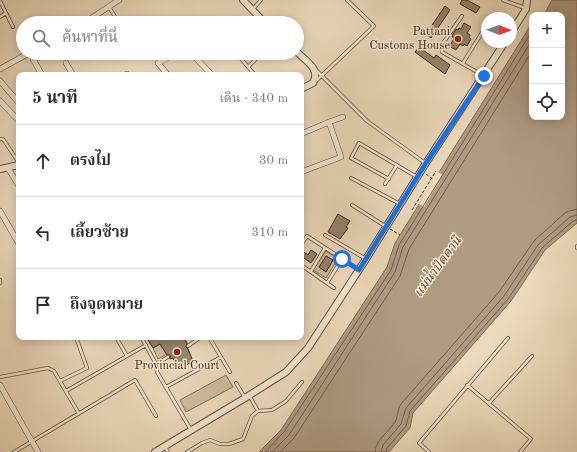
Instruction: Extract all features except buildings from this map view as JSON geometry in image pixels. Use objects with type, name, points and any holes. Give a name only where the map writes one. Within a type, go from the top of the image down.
[{"type":"street","points":[[94,16],[119,0]]},
{"type":"street","points":[[243,0],[258,16]]},
{"type":"street","points":[[517,23],[526,9],[527,0]]},
{"type":"street","points":[[154,452],[166,449],[191,430],[286,372],[297,361],[318,334],[426,163],[501,48]]},
{"type":"street","points":[[304,59],[314,68],[316,75],[314,82],[304,88]]},
{"type":"street","points":[[0,69],[17,60]]},
{"type":"street","points":[[34,60],[40,72]]},
{"type":"street","points":[[163,60],[158,63],[166,72]]},
{"type":"street","points":[[198,60],[209,72]]},
{"type":"street","points":[[66,63],[71,72]]},
{"type":"street","points":[[0,81],[16,100]]},
{"type":"street","points":[[0,101],[16,118]]},
{"type":"street","points":[[304,133],[343,117]]},
{"type":"street","points":[[304,171],[341,157],[329,122]]},
{"type":"street","points":[[0,169],[16,165]]},
{"type":"street","points":[[8,168],[16,181]]},
{"type":"street","points":[[0,211],[16,239]]},
{"type":"street","points":[[0,385],[38,452]]},
{"type":"lane","points":[[252,10],[261,0]]},
{"type":"lane","points":[[314,82],[374,26],[347,0]]},
{"type":"lane","points":[[503,0],[526,9]]},
{"type":"lane","points":[[0,1],[13,27]]},
{"type":"lane","points":[[108,7],[114,16]]},
{"type":"lane","points":[[0,17],[6,14]]},
{"type":"lane","points":[[462,16],[441,46],[442,52],[484,76]]},
{"type":"lane","points":[[463,63],[481,34]]},
{"type":"lane","points":[[242,60],[252,72]]},
{"type":"lane","points":[[248,67],[255,60]]},
{"type":"lane","points":[[314,68],[367,121],[426,163]]},
{"type":"lane","points":[[0,139],[3,139],[16,159]]},
{"type":"lane","points":[[389,179],[351,158],[359,143],[397,165],[419,174]]},
{"type":"lane","points":[[385,184],[397,165]]},
{"type":"lane","points":[[351,178],[400,204]]},
{"type":"lane","points":[[352,205],[386,227]]},
{"type":"lane","points":[[325,235],[366,259]]},
{"type":"lane","points":[[304,240],[307,236],[359,270]]},
{"type":"lane","points":[[310,271],[325,248]]},
{"type":"lane","points":[[327,283],[342,259]]},
{"type":"lane","points":[[304,267],[334,288]]},
{"type":"lane","points":[[429,452],[419,443],[508,338]]},
{"type":"lane","points":[[60,381],[87,368],[77,340]]},
{"type":"lane","points":[[118,340],[128,356]]},
{"type":"lane","points":[[143,340],[156,364],[157,372],[191,430]]},
{"type":"lane","points":[[188,346],[197,340]]},
{"type":"lane","points":[[211,340],[230,372]]},
{"type":"lane","points":[[66,391],[146,346]]},
{"type":"lane","points":[[166,387],[221,356]]},
{"type":"lane","points":[[489,403],[532,356]]},
{"type":"lane","points":[[156,364],[168,357]]},
{"type":"lane","points":[[0,378],[48,368],[54,371],[78,412]]},
{"type":"lane","points":[[14,452],[78,412],[135,380],[156,416]]},
{"type":"lane","points":[[187,452],[210,440],[220,444],[230,444],[243,439],[252,416],[258,411],[272,410],[286,402],[302,382]]},
{"type":"lane","points":[[236,383],[258,411]]},
{"type":"lane","points":[[467,385],[531,439],[520,452]]},
{"type":"path","points":[[412,210],[436,171]]},
{"type":"path","points":[[419,174],[434,180]]},
{"type":"path","points":[[386,227],[400,235]]},
{"type":"shaded area","points":[[326,251],[338,259],[326,278],[313,270]]},
{"type":"shaded area","points":[[160,344],[167,354],[158,359],[153,348]]},
{"type":"shaded area","points":[[226,375],[233,387],[186,412],[180,400]]},
{"type":"water","name":"แม่น้ำปัตตานี","points":[[552,0],[577,0],[577,223],[545,250],[511,301],[413,413],[410,428],[389,452],[259,452],[281,430],[387,267],[395,243],[529,28],[529,120],[565,120],[565,12],[546,12]]},
{"type":"pier","points":[[438,172],[443,175],[424,207],[419,204]]},
{"type":"place","name":"Pattani Customs House","points":[[458,39]]},
{"type":"place","name":"Provincial Court","points":[[177,352]]},
{"type":"route","points":[[342,259],[359,270],[426,163],[484,76]]}]
